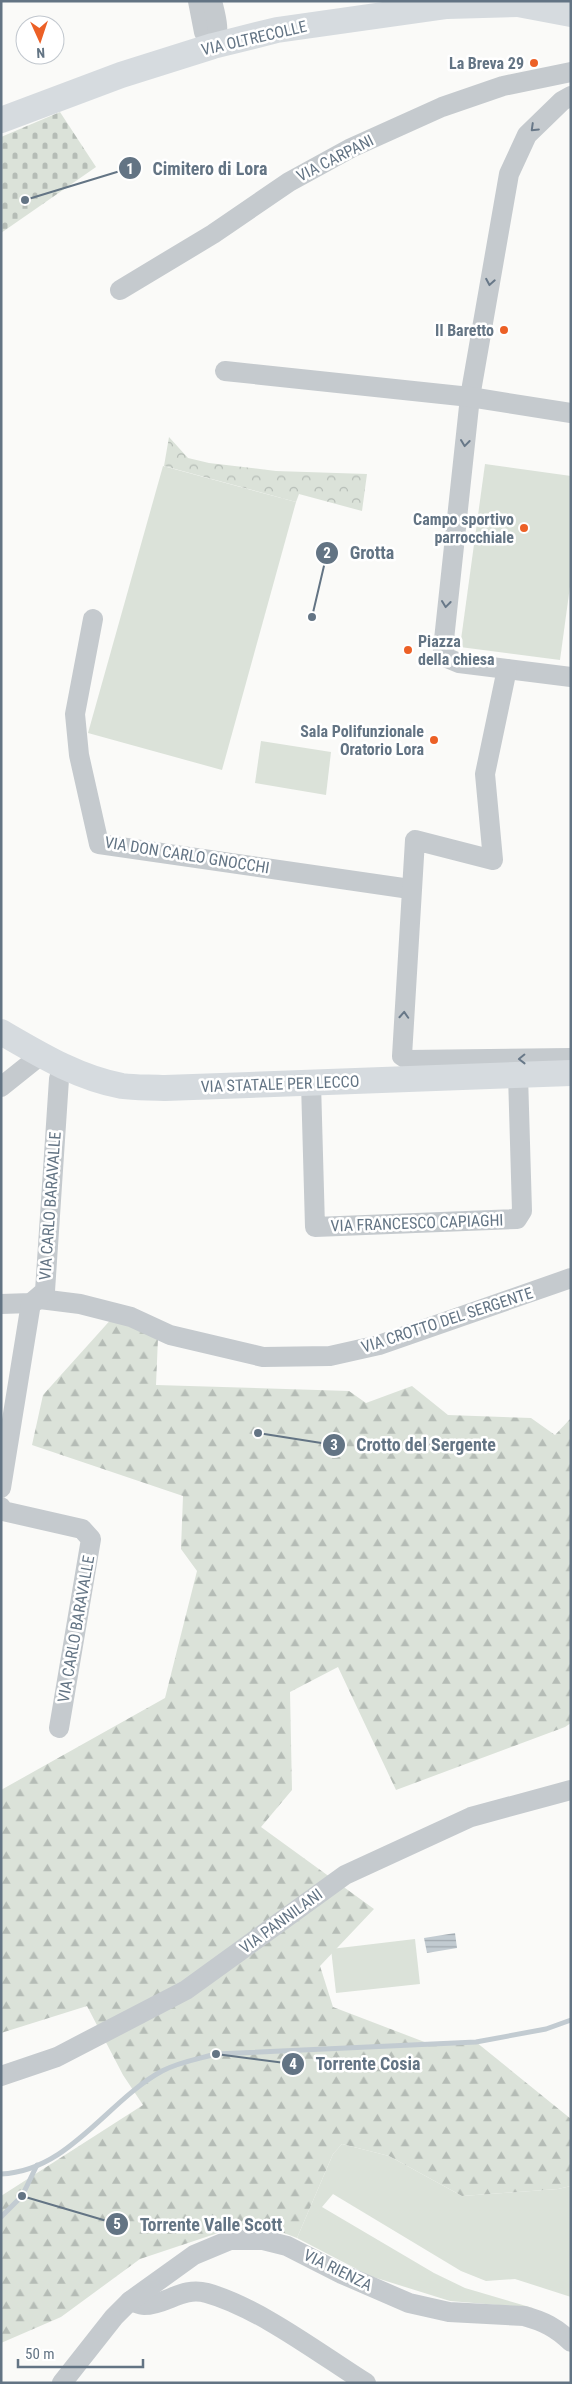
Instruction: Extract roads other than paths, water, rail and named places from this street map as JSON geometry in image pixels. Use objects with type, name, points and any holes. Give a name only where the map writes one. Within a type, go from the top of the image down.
[{"type":"main road","name":"VIA OLTRECOLLE","points":[[1,120],[121,76],[213,46],[277,30],[447,6],[522,2],[571,14]]},
{"type":"main road","name":"VIA STATALE PER LECCO","points":[[1,1032],[52,1060],[92,1078],[122,1086],[165,1088],[571,1073]]},
{"type":"street","points":[[198,1],[204,32],[213,46]]},
{"type":"street","points":[[212,1],[218,22],[216,40],[213,46]]},
{"type":"street","name":"VIA CARPANI","points":[[120,290],[213,234],[289,182],[351,148],[442,107],[503,86],[571,72]]},
{"type":"street","points":[[571,96],[562,101],[527,135],[509,174],[470,397],[443,649],[447,658],[459,663],[571,677]]},
{"type":"street","points":[[225,371],[470,397],[571,413]]},
{"type":"street","name":"VIA DON CARLO GNOCCHI","points":[[93,620],[75,714],[79,755],[98,844],[410,889]]},
{"type":"street","points":[[507,669],[484,774],[492,860],[415,840],[410,889],[402,1044],[404,1058],[408,1060],[571,1058]]},
{"type":"street","points":[[1,1087],[52,1060]]},
{"type":"street","name":"VIA CARLO BARAVALLE","points":[[1,1488],[31,1303],[45,1291],[59,1079],[52,1060]]},
{"type":"street","name":"VIA FRANCESCO CAPIAGHI","points":[[311,1083],[315,1227],[517,1219],[522,1211],[518,1075]]},
{"type":"street","name":"VIA CROTTO DEL SERGENTE","points":[[1,1304],[31,1303],[40,1299],[80,1304],[131,1317],[170,1335],[263,1357],[330,1356],[379,1346],[571,1278]]},
{"type":"street","name":"VIA CARLO BARAVALLE","points":[[1,1507],[3,1511],[82,1529],[91,1539],[60,1728]]},
{"type":"street","name":"VIA PANNILANI","points":[[1,2076],[57,2057],[186,1990],[345,1875],[471,1817],[571,1790]]},
{"type":"street","name":"VIA RIENZA","points":[[62,2383],[130,2301],[194,2255],[230,2240],[263,2240],[287,2246],[342,2274],[409,2303],[449,2312],[524,2316],[558,2329],[571,2342]]},
{"type":"street","points":[[130,2301],[144,2305],[164,2301],[184,2292],[206,2293],[251,2311],[366,2383]]},
{"type":"waterway","points":[[1,2174],[25,2170],[47,2161],[86,2133],[142,2084],[162,2071],[189,2061],[216,2054],[476,2042],[546,2029],[571,2020]]},
{"type":"waterway","points":[[1,2217],[22,2196],[37,2165]]},
{"type":"place","name":"La Breva 29","points":[[534,63]]},
{"type":"place","name":"Cimitero di Lora","points":[[25,200]]},
{"type":"place","name":"Il Baretto","points":[[504,330]]},
{"type":"place","name":"Campo sportivo parrocchiale","points":[[524,528]]},
{"type":"place","name":"Grotta","points":[[312,617]]},
{"type":"place","name":"Piazza della chiesa","points":[[408,650]]},
{"type":"place","name":"Sala Polifunzionale Oratorio Lora","points":[[434,740]]},
{"type":"place","name":"Crotto del Sergente","points":[[258,1433]]},
{"type":"place","name":"Torrente Cosia","points":[[216,2054]]},
{"type":"place","name":"Torrente Valle Scott","points":[[22,2196]]}]
